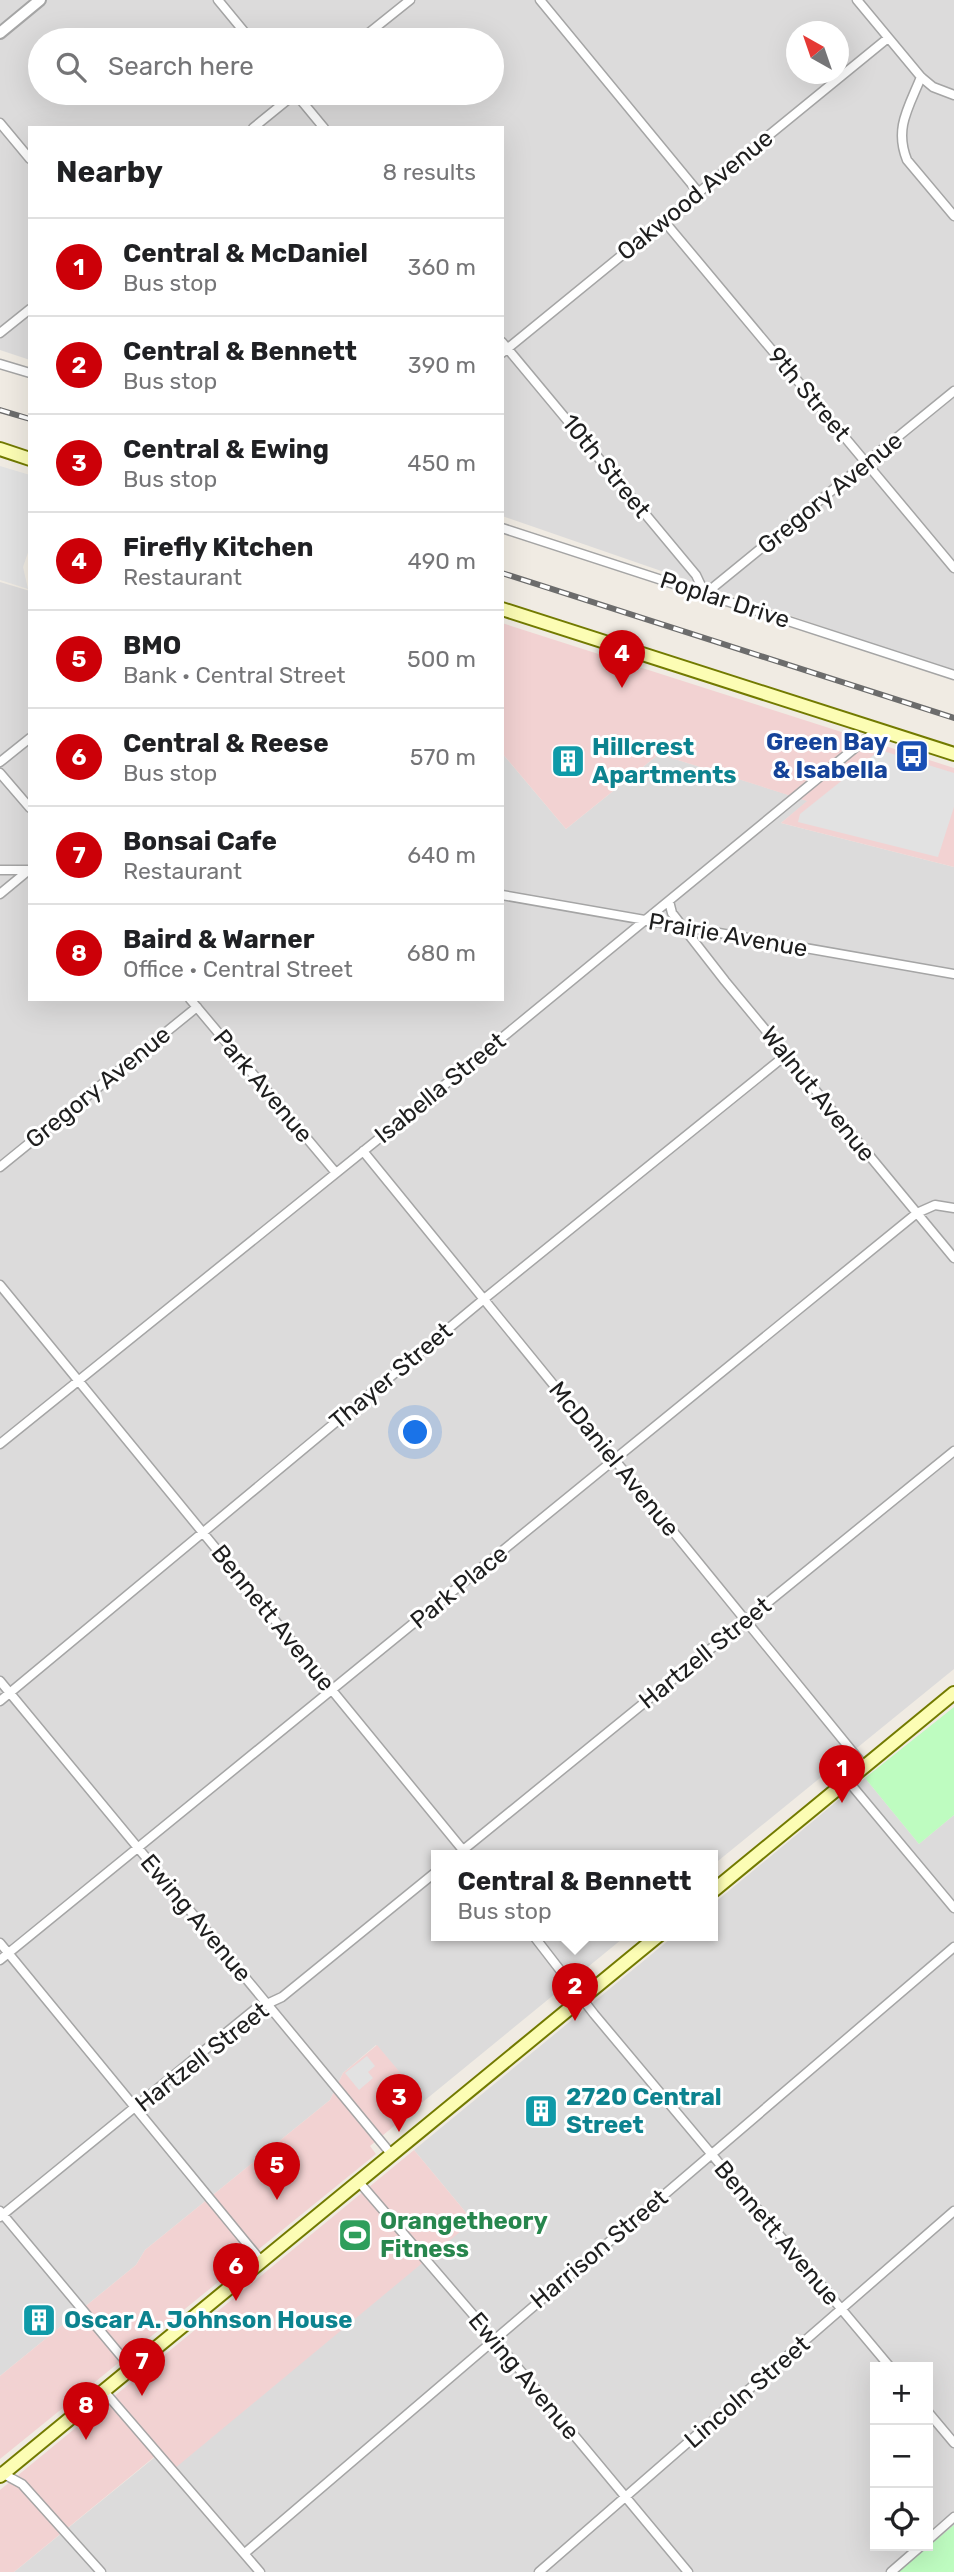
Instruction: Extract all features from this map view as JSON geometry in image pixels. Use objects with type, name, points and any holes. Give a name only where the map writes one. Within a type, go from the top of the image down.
[{"type":"main road","points":[[0,449],[28,458]]},
{"type":"main road","points":[[504,610],[954,754]]},
{"type":"main road","points":[[718,1887],[954,1693]]},
{"type":"main road","points":[[1,2474],[652,1941]]},
{"type":"street","points":[[0,33],[40,0]]},
{"type":"street","points":[[218,0],[241,28]]},
{"type":"street","points":[[375,28],[410,0]]},
{"type":"street","points":[[540,0],[699,193]]},
{"type":"street","points":[[857,0],[921,77],[933,87],[954,95]]},
{"type":"street","name":"Oakwood Avenue","points":[[504,348],[891,41]]},
{"type":"street","points":[[921,77],[900,129],[903,149],[907,160],[954,216]]},
{"type":"street","points":[[255,126],[281,105]]},
{"type":"street","points":[[305,105],[322,126]]},
{"type":"street","points":[[0,123],[28,157]]},
{"type":"street","name":"9th Street","points":[[664,221],[954,568]]},
{"type":"street","points":[[0,333],[28,311]]},
{"type":"street","name":"10th Street","points":[[504,348],[696,575],[705,594]]},
{"type":"street","points":[[0,364],[28,372]]},
{"type":"street","name":"Gregory Avenue","points":[[705,594],[954,391]]},
{"type":"street","name":"Poplar Drive","points":[[504,529],[952,672]]},
{"type":"street","name":"Isabella Street","points":[[0,1444],[878,729]]},
{"type":"street","points":[[0,762],[28,740]]},
{"type":"street","points":[[0,773],[28,806]]},
{"type":"street","points":[[0,870],[28,870]]},
{"type":"street","points":[[0,894],[28,871]]},
{"type":"street","name":"Prairie Avenue","points":[[505,896],[954,974]]},
{"type":"street","name":"Walnut Avenue","points":[[669,901],[672,913],[954,1258]]},
{"type":"street","name":"Park Avenue","points":[[192,1001],[336,1173]]},
{"type":"street","name":"Gregory Avenue","points":[[0,1167],[197,1007]]},
{"type":"street","name":"Thayer Street","points":[[0,1701],[484,1299],[786,1055]]},
{"type":"street","name":"McDaniel Avenue","points":[[363,1151],[865,1766]]},
{"type":"street","points":[[917,1213],[935,1205],[954,1208]]},
{"type":"street","name":"Park Place","points":[[0,1960],[917,1213]]},
{"type":"street","name":"Bennett Avenue","points":[[0,1285],[460,1850]]},
{"type":"street","name":"Hartzell Street","points":[[466,1850],[954,1451]]},
{"type":"street","name":"Ewing Avenue","points":[[0,1681],[392,2155]]},
{"type":"street","points":[[848,1781],[954,1908]]},
{"type":"street","name":"Hartzell Street","points":[[1,2214],[254,2010],[282,1997],[431,1876]]},
{"type":"street","name":"Bennett Avenue","points":[[538,1941],[711,2154],[886,2362]]},
{"type":"street","points":[[0,1943],[262,2262]]},
{"type":"street","name":"Harrison Street","points":[[245,2553],[954,1947]]},
{"type":"street","name":"Ewing Avenue","points":[[359,2182],[688,2572]]},
{"type":"street","name":"Lincoln Street","points":[[539,2572],[954,2211]]},
{"type":"street","points":[[1,2214],[132,2369]]},
{"type":"street","points":[[104,2391],[260,2572]]},
{"type":"street","points":[[933,2418],[954,2443]]},
{"type":"street","points":[[1,2474],[22,2484],[101,2572]]},
{"type":"street","points":[[933,2536],[954,2517]]},
{"type":"street","points":[[891,2572],[915,2551]]},
{"type":"shaded area","points":[[0,0],[954,0],[954,672],[504,517],[504,126],[28,126],[28,359],[0,350]]},
{"type":"shaded area","points":[[0,466],[28,474],[28,553],[23,567],[28,589],[0,580]]},
{"type":"shaded area","points":[[0,582],[28,590],[28,1001],[504,1001],[504,755],[566,829],[659,754],[808,801],[781,823],[954,867],[954,1669],[718,1861],[718,1850],[431,1850],[431,1941],[620,1941],[424,2101],[376,2045],[343,2073],[330,2100],[145,2250],[136,2265],[0,2376]]},
{"type":"shaded area","points":[[504,624],[954,768],[954,867],[781,823],[807,801],[659,754],[566,829],[504,755]]},
{"type":"shaded area","points":[[880,750],[954,773],[954,807],[938,857],[798,822],[800,814]]},
{"type":"shaded area","points":[[865,1778],[919,1844],[954,1815],[954,2572],[14,2572],[160,2453],[473,2221],[414,2150],[668,1941],[718,1941],[718,1900]]},
{"type":"shaded area","points":[[377,2045],[424,2101],[370,2146],[376,2154],[0,2459],[0,2376],[136,2265],[145,2250],[330,2100],[343,2073]]},
{"type":"shaded area","points":[[367,2056],[375,2066],[368,2072],[373,2078],[359,2090],[345,2073]]},
{"type":"shaded area","points":[[414,2150],[473,2221],[174,2469],[159,2453],[14,2572],[0,2572],[0,2490]]},
{"type":"green space","points":[[954,1707],[954,1815],[919,1844],[865,1778]]},
{"type":"green space","points":[[954,2525],[954,2572],[898,2572],[923,2551],[933,2551],[933,2543]]},
{"type":"railway","points":[[0,410],[28,418]]},
{"type":"railway","points":[[504,574],[954,718]]},
{"type":"place","name":"Firefly Kitchen","points":[[622,688]]},
{"type":"place","name":"Green Bay & Isabella","points":[[912,756]]},
{"type":"place","name":"Hillcrest Apartments","points":[[568,761]]},
{"type":"place","name":"Central & McDaniel","points":[[842,1803]]},
{"type":"place","name":"Central & Bennett","points":[[575,2021]]},
{"type":"place","name":"2720 Central Street","points":[[541,2111]]},
{"type":"place","name":"Central & Ewing","points":[[399,2132]]},
{"type":"place","name":"BMO","points":[[277,2200]]},
{"type":"place","name":"Orangetheory Fitness","points":[[355,2235]]},
{"type":"place","name":"Central & Reese","points":[[236,2301]]},
{"type":"place","name":"Oscar A. Johnson House","points":[[39,2320]]},
{"type":"place","name":"Bonsai Cafe","points":[[142,2396]]},
{"type":"place","name":"Baird & Warner","points":[[86,2440]]}]
